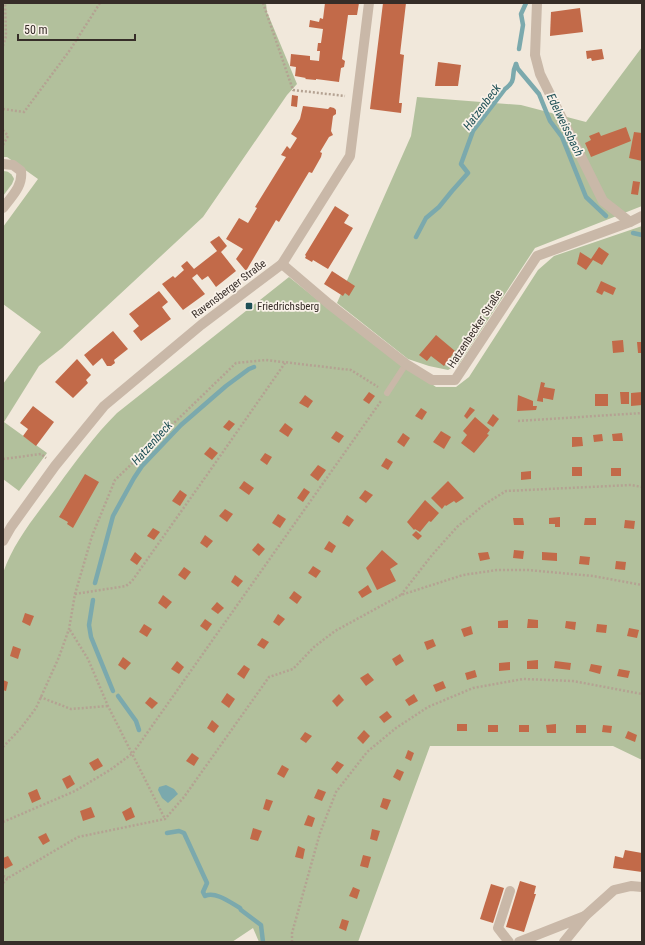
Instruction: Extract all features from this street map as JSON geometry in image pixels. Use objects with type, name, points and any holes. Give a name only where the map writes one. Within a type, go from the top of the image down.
[{"type":"street","name":"Ravensberger Straße","points":[[3,541],[11,527],[55,466],[104,406],[201,325],[282,264],[350,156],[369,3]]},
{"type":"street","points":[[537,3],[535,54],[540,74],[603,201],[630,222]]},
{"type":"street","points":[[3,164],[13,164],[21,171],[22,178],[19,186],[3,208]]},
{"type":"street","name":"Hatzenbecker Straße","points":[[282,264],[329,304],[406,364],[432,380],[455,380],[537,256],[630,222],[642,216]]},
{"type":"street","points":[[564,942],[585,916],[614,890],[631,886],[642,888]]},
{"type":"street","points":[[509,942],[498,928],[510,891]]},
{"type":"street","points":[[519,942],[585,916]]},
{"type":"lane","points":[[387,393],[406,364]]},
{"type":"path","points":[[3,46],[6,36],[5,3]]},
{"type":"path","points":[[3,109],[24,112],[70,50],[100,3]]},
{"type":"path","points":[[263,3],[294,90],[357,98]]},
{"type":"path","points":[[3,130],[8,136],[3,145]]},
{"type":"path","points":[[3,747],[21,728],[36,708],[69,629],[76,594],[92,536],[115,480],[236,363],[266,360],[351,370],[387,393],[133,753],[110,770],[74,791],[3,822]]},
{"type":"path","points":[[76,594],[126,586],[132,581],[285,362]]},
{"type":"path","points":[[518,421],[642,413]]},
{"type":"path","points":[[3,459],[40,454],[55,466]]},
{"type":"path","points":[[400,595],[457,527],[485,504],[506,491],[630,485],[642,488]]},
{"type":"path","points":[[3,883],[8,878],[78,837],[165,819],[184,797],[269,677],[293,669],[314,647],[335,631],[400,595],[463,575],[497,570],[528,570],[593,576],[642,585]]},
{"type":"path","points":[[69,629],[88,659],[108,706],[165,819]]},
{"type":"path","points":[[292,942],[292,933],[320,833],[336,792],[367,752],[396,728],[428,707],[474,688],[523,679],[573,681],[642,694]]},
{"type":"path","points":[[40,697],[71,709],[108,706]]},
{"type":"path","points":[[3,876],[8,878]]},
{"type":"green space","points":[[3,3],[266,3],[267,12],[297,84],[287,95],[203,217],[62,348],[39,366],[4,422],[47,453],[19,491],[3,479],[3,384],[41,332],[3,304],[3,227],[38,179],[7,157],[3,157]]},
{"type":"green space","points":[[642,47],[642,206],[535,248],[459,364],[448,370],[408,359],[337,303],[411,136],[417,97],[521,105],[586,122]]},
{"type":"green space","points":[[3,171],[10,173],[14,179],[3,196]]},
{"type":"green space","points":[[642,226],[642,760],[613,746],[430,746],[358,942],[259,942],[253,928],[232,942],[3,942],[3,573],[13,550],[27,528],[78,458],[117,413],[289,277],[359,333],[436,387],[456,387],[469,377],[538,270],[554,256]]},
{"type":"water","points":[[166,785],[174,789],[178,794],[168,803],[162,798],[158,790],[159,787]]},
{"type":"building","points":[[325,3],[359,3],[357,15],[348,15],[342,59],[345,61],[344,67],[341,68],[339,82],[305,79],[306,78],[295,76],[296,67],[290,66],[291,54],[310,56],[310,60],[319,61],[320,51],[317,51],[318,43],[321,43],[323,29],[309,27],[310,20],[319,22],[320,18],[323,19]]},
{"type":"building","points":[[383,3],[406,3],[400,54],[404,55],[399,103],[402,103],[401,113],[370,109]]},
{"type":"building","points":[[580,8],[583,32],[550,36],[551,12]]},
{"type":"building","points":[[602,49],[604,59],[592,61],[591,58],[587,59],[586,51]]},
{"type":"building","points":[[438,62],[461,65],[458,86],[435,86]]},
{"type":"building","points":[[292,95],[298,96],[297,107],[291,106]]},
{"type":"building","points":[[303,106],[328,109],[330,107],[334,108],[336,110],[336,114],[333,116],[331,131],[333,135],[329,137],[320,152],[322,153],[321,157],[312,173],[309,172],[279,222],[276,220],[246,271],[236,259],[243,249],[226,239],[239,218],[248,223],[257,208],[255,207],[286,157],[281,155],[287,146],[290,149],[297,138],[291,134],[300,119]]},
{"type":"building","points":[[626,127],[631,141],[591,157],[585,143],[591,140],[589,136],[599,132],[601,136]]},
{"type":"building","points":[[634,132],[642,133],[642,161],[629,158]]},
{"type":"building","points":[[633,181],[640,182],[638,195],[631,194]]},
{"type":"building","points":[[335,206],[349,215],[344,223],[353,228],[328,269],[313,260],[312,262],[305,258],[305,255]]},
{"type":"building","points":[[219,236],[227,246],[221,252],[236,271],[216,287],[208,276],[202,280],[197,274],[192,278],[205,294],[183,310],[162,284],[173,276],[175,278],[184,270],[181,266],[187,261],[194,269],[217,251],[210,242]]},
{"type":"building","points":[[599,247],[609,254],[602,265],[593,260],[586,270],[577,264],[580,252],[591,259]]},
{"type":"building","points":[[332,271],[355,286],[349,296],[345,293],[343,296],[324,284]]},
{"type":"building","points":[[601,281],[616,288],[613,295],[604,291],[602,295],[596,292]]},
{"type":"building","points":[[159,291],[168,302],[162,307],[171,319],[141,341],[133,331],[139,326],[129,314]]},
{"type":"building","points":[[113,331],[128,349],[114,360],[115,363],[111,366],[107,366],[102,358],[93,366],[84,355]]},
{"type":"building","points":[[436,335],[455,351],[444,366],[431,356],[427,361],[419,355]]},
{"type":"building","points":[[623,340],[624,352],[613,353],[612,341]]},
{"type":"building","points":[[637,342],[642,342],[642,353],[638,353]]},
{"type":"building","points":[[77,359],[91,375],[86,380],[88,383],[73,398],[55,382]]},
{"type":"building","points":[[541,382],[545,383],[544,387],[555,389],[553,400],[543,398],[543,402],[537,401]]},
{"type":"building","points":[[369,392],[375,396],[369,404],[363,400]]},
{"type":"building","points":[[620,392],[629,392],[629,404],[621,404]]},
{"type":"building","points":[[642,392],[642,405],[631,406],[631,393]]},
{"type":"building","points":[[595,394],[608,394],[608,406],[595,406]]},
{"type":"building","points":[[305,395],[313,401],[308,408],[299,403]]},
{"type":"building","points":[[518,395],[533,401],[533,406],[537,406],[536,410],[517,411]]},
{"type":"building","points":[[33,406],[54,422],[36,446],[23,436],[28,429],[20,423]]},
{"type":"building","points":[[470,407],[475,410],[467,419],[464,416]]},
{"type":"building","points":[[421,408],[427,412],[422,420],[415,416]]},
{"type":"building","points":[[493,414],[499,419],[493,427],[487,423]]},
{"type":"building","points":[[475,417],[490,430],[487,434],[489,435],[474,453],[461,443],[467,435],[463,431]]},
{"type":"building","points":[[229,420],[235,424],[229,431],[223,427]]},
{"type":"building","points":[[285,423],[293,429],[288,437],[279,431]]},
{"type":"building","points":[[336,431],[344,436],[339,443],[331,438]]},
{"type":"building","points":[[441,431],[451,437],[444,449],[433,442]]},
{"type":"building","points":[[403,433],[410,438],[404,447],[397,442]]},
{"type":"building","points":[[622,433],[623,441],[613,441],[612,434]]},
{"type":"building","points":[[602,434],[603,441],[594,442],[593,435]]},
{"type":"building","points":[[572,437],[582,437],[583,446],[572,447]]},
{"type":"building","points":[[210,447],[218,453],[212,460],[204,454]]},
{"type":"building","points":[[265,453],[272,457],[267,465],[260,460]]},
{"type":"building","points":[[386,458],[393,462],[388,470],[381,466]]},
{"type":"building","points":[[318,465],[326,470],[318,481],[310,475]]},
{"type":"building","points":[[572,467],[582,467],[582,476],[572,476]]},
{"type":"building","points":[[611,468],[621,468],[621,476],[611,476]]},
{"type":"building","points":[[531,471],[531,479],[521,480],[521,472]]},
{"type":"building","points":[[85,474],[99,482],[73,528],[67,524],[68,522],[59,517]]},
{"type":"building","points":[[244,481],[254,488],[249,495],[239,488]]},
{"type":"building","points":[[448,481],[464,498],[456,503],[454,501],[446,506],[445,505],[442,509],[431,498]]},
{"type":"building","points":[[304,488],[310,492],[303,502],[297,498]]},
{"type":"building","points":[[180,490],[187,495],[180,506],[172,501]]},
{"type":"building","points":[[365,490],[373,495],[366,503],[359,498]]},
{"type":"building","points":[[425,500],[439,513],[431,522],[429,521],[420,532],[415,529],[414,530],[407,522]]},
{"type":"building","points":[[225,509],[233,514],[227,522],[219,516]]},
{"type":"building","points":[[278,514],[286,519],[280,528],[272,523]]},
{"type":"building","points":[[347,515],[354,520],[349,527],[342,523]]},
{"type":"building","points":[[560,517],[560,527],[555,527],[555,524],[549,524],[549,518]]},
{"type":"building","points":[[513,518],[523,518],[524,525],[514,525]]},
{"type":"building","points":[[585,518],[596,518],[596,525],[584,525]]},
{"type":"building","points":[[625,520],[635,521],[634,529],[624,528]]},
{"type":"building","points":[[153,528],[160,532],[154,540],[147,536]]},
{"type":"building","points":[[416,531],[422,536],[418,540],[412,535]]},
{"type":"building","points":[[205,535],[213,541],[207,548],[200,543]]},
{"type":"building","points":[[329,541],[336,546],[332,553],[324,549]]},
{"type":"building","points":[[258,543],[265,549],[259,556],[252,550]]},
{"type":"building","points":[[382,550],[398,564],[390,569],[396,581],[377,590],[366,568]]},
{"type":"building","points":[[514,550],[524,551],[523,559],[513,558]]},
{"type":"building","points":[[135,552],[142,558],[137,565],[130,560]]},
{"type":"building","points":[[488,552],[490,559],[480,561],[478,553]]},
{"type":"building","points":[[542,552],[557,553],[557,561],[542,560]]},
{"type":"building","points":[[580,556],[590,557],[589,565],[579,564]]},
{"type":"building","points":[[616,561],[626,562],[625,570],[615,569]]},
{"type":"building","points":[[313,566],[321,571],[316,578],[308,573]]},
{"type":"building","points":[[184,567],[191,572],[185,580],[178,575]]},
{"type":"building","points":[[235,575],[243,581],[238,587],[231,582]]},
{"type":"building","points":[[368,585],[372,592],[362,598],[358,592]]},
{"type":"building","points":[[294,591],[302,597],[297,604],[289,598]]},
{"type":"building","points":[[163,595],[172,602],[166,609],[158,603]]},
{"type":"building","points":[[217,602],[224,608],[218,614],[211,609]]},
{"type":"building","points":[[25,613],[34,616],[30,626],[22,622]]},
{"type":"building","points":[[278,614],[285,619],[279,626],[273,622]]},
{"type":"building","points":[[205,619],[212,624],[207,631],[200,626]]},
{"type":"building","points":[[528,619],[538,620],[538,628],[527,628]]},
{"type":"building","points":[[508,620],[508,628],[498,628],[498,621]]},
{"type":"building","points":[[566,621],[576,622],[575,630],[565,628]]},
{"type":"building","points":[[144,624],[152,629],[147,637],[139,632]]},
{"type":"building","points":[[597,624],[607,625],[606,633],[596,632]]},
{"type":"building","points":[[471,626],[473,634],[464,637],[461,629]]},
{"type":"building","points":[[629,628],[639,630],[637,638],[627,636]]},
{"type":"building","points":[[262,638],[269,642],[264,649],[257,645]]},
{"type":"building","points":[[433,639],[436,646],[427,650],[424,642]]},
{"type":"building","points":[[13,646],[21,649],[18,659],[10,656]]},
{"type":"building","points":[[400,654],[404,661],[396,666],[392,659]]},
{"type":"building","points":[[123,657],[131,663],[125,670],[118,665]]},
{"type":"building","points":[[538,660],[538,669],[527,669],[527,661]]},
{"type":"building","points":[[177,661],[184,667],[179,674],[171,669]]},
{"type":"building","points":[[555,661],[571,663],[570,670],[554,668]]},
{"type":"building","points":[[510,662],[510,670],[499,671],[499,663]]},
{"type":"building","points":[[591,664],[602,666],[600,674],[589,671]]},
{"type":"building","points":[[244,665],[250,669],[244,679],[237,674]]},
{"type":"building","points":[[619,669],[630,671],[628,678],[617,676]]},
{"type":"building","points":[[475,670],[477,677],[467,680],[465,673]]},
{"type":"building","points":[[368,673],[374,680],[366,686],[360,678]]},
{"type":"building","points":[[3,680],[8,682],[6,691],[3,690]]},
{"type":"building","points":[[443,681],[446,688],[436,692],[433,685]]},
{"type":"building","points":[[227,693],[235,699],[229,708],[221,702]]},
{"type":"building","points":[[339,694],[344,700],[337,707],[332,701]]},
{"type":"building","points":[[414,694],[418,701],[409,706],[405,700]]},
{"type":"building","points":[[150,697],[158,703],[152,709],[145,703]]},
{"type":"building","points":[[387,711],[392,717],[384,723],[379,717]]},
{"type":"building","points":[[212,720],[219,726],[214,733],[207,728]]},
{"type":"building","points":[[457,724],[467,724],[467,731],[457,731]]},
{"type":"building","points":[[556,724],[556,733],[547,733],[546,725]]},
{"type":"building","points":[[488,725],[498,725],[498,732],[488,732]]},
{"type":"building","points":[[519,725],[529,725],[529,732],[519,732]]},
{"type":"building","points":[[576,725],[586,725],[586,733],[576,733]]},
{"type":"building","points":[[603,725],[612,726],[611,733],[602,732]]},
{"type":"building","points":[[364,730],[370,736],[363,744],[357,738]]},
{"type":"building","points":[[628,731],[637,735],[635,742],[625,738]]},
{"type":"building","points":[[305,732],[312,736],[306,743],[300,739]]},
{"type":"building","points":[[408,750],[414,753],[411,761],[405,758]]},
{"type":"building","points":[[192,753],[199,758],[194,766],[186,761]]},
{"type":"building","points":[[98,758],[103,766],[94,771],[89,763]]},
{"type":"building","points":[[337,761],[344,765],[337,774],[331,769]]},
{"type":"building","points":[[282,765],[289,769],[284,778],[277,774]]},
{"type":"building","points":[[397,769],[404,772],[400,781],[393,777]]},
{"type":"building","points":[[70,775],[75,784],[67,789],[62,779]]},
{"type":"building","points":[[37,789],[41,799],[32,803],[28,793]]},
{"type":"building","points":[[318,789],[326,792],[322,801],[314,798]]},
{"type":"building","points":[[383,798],[391,800],[387,810],[380,807]]},
{"type":"building","points":[[266,799],[273,801],[269,811],[263,809]]},
{"type":"building","points":[[91,807],[95,817],[83,821],[80,811]]},
{"type":"building","points":[[131,807],[135,817],[126,821],[122,812]]},
{"type":"building","points":[[308,815],[315,818],[312,827],[304,825]]},
{"type":"building","points":[[253,828],[262,831],[258,841],[250,839]]},
{"type":"building","points":[[372,829],[380,831],[377,841],[370,839]]},
{"type":"building","points":[[46,833],[50,841],[43,845],[38,837]]},
{"type":"building","points":[[298,846],[305,849],[303,859],[295,857]]},
{"type":"building","points":[[625,850],[642,853],[642,872],[613,868],[615,856],[623,858]]},
{"type":"building","points":[[363,855],[371,857],[368,868],[360,866]]},
{"type":"building","points":[[8,856],[13,865],[5,869],[3,866],[3,858]]},
{"type":"building","points":[[520,881],[536,886],[534,894],[536,894],[524,932],[506,927]]},
{"type":"building","points":[[491,884],[504,888],[493,923],[480,919]]},
{"type":"building","points":[[353,887],[360,890],[357,899],[349,896]]},
{"type":"building","points":[[342,919],[349,921],[346,931],[339,928]]},
{"type":"waterway","name":"Hatzenbeck","points":[[519,49],[523,25],[521,14],[526,3]]},
{"type":"waterway","name":"Edelweissbach","points":[[516,64],[518,69],[539,94],[550,121],[562,137],[586,197],[606,216]]},
{"type":"waterway","name":"Hatzenbeck","points":[[416,237],[426,218],[439,207],[468,173],[461,164],[473,131],[513,80],[514,68],[516,64]]},
{"type":"waterway","name":"Edelweissbach","points":[[633,233],[642,235]]},
{"type":"waterway","name":"Hatzenbeck","points":[[95,583],[113,516],[142,466],[181,425],[226,386],[254,367]]},
{"type":"waterway","name":"Hatzenbeck","points":[[93,600],[89,625],[91,637],[113,691]]},
{"type":"waterway","name":"Hatzenbeck","points":[[118,696],[136,721],[139,730]]},
{"type":"waterway","name":"Hatzenbeck","points":[[167,833],[179,831],[184,833],[207,883],[203,892],[205,896],[219,896],[240,908],[261,925],[263,942]]},
{"type":"place","name":"Friedrichsberg","points":[[249,306]]}]
